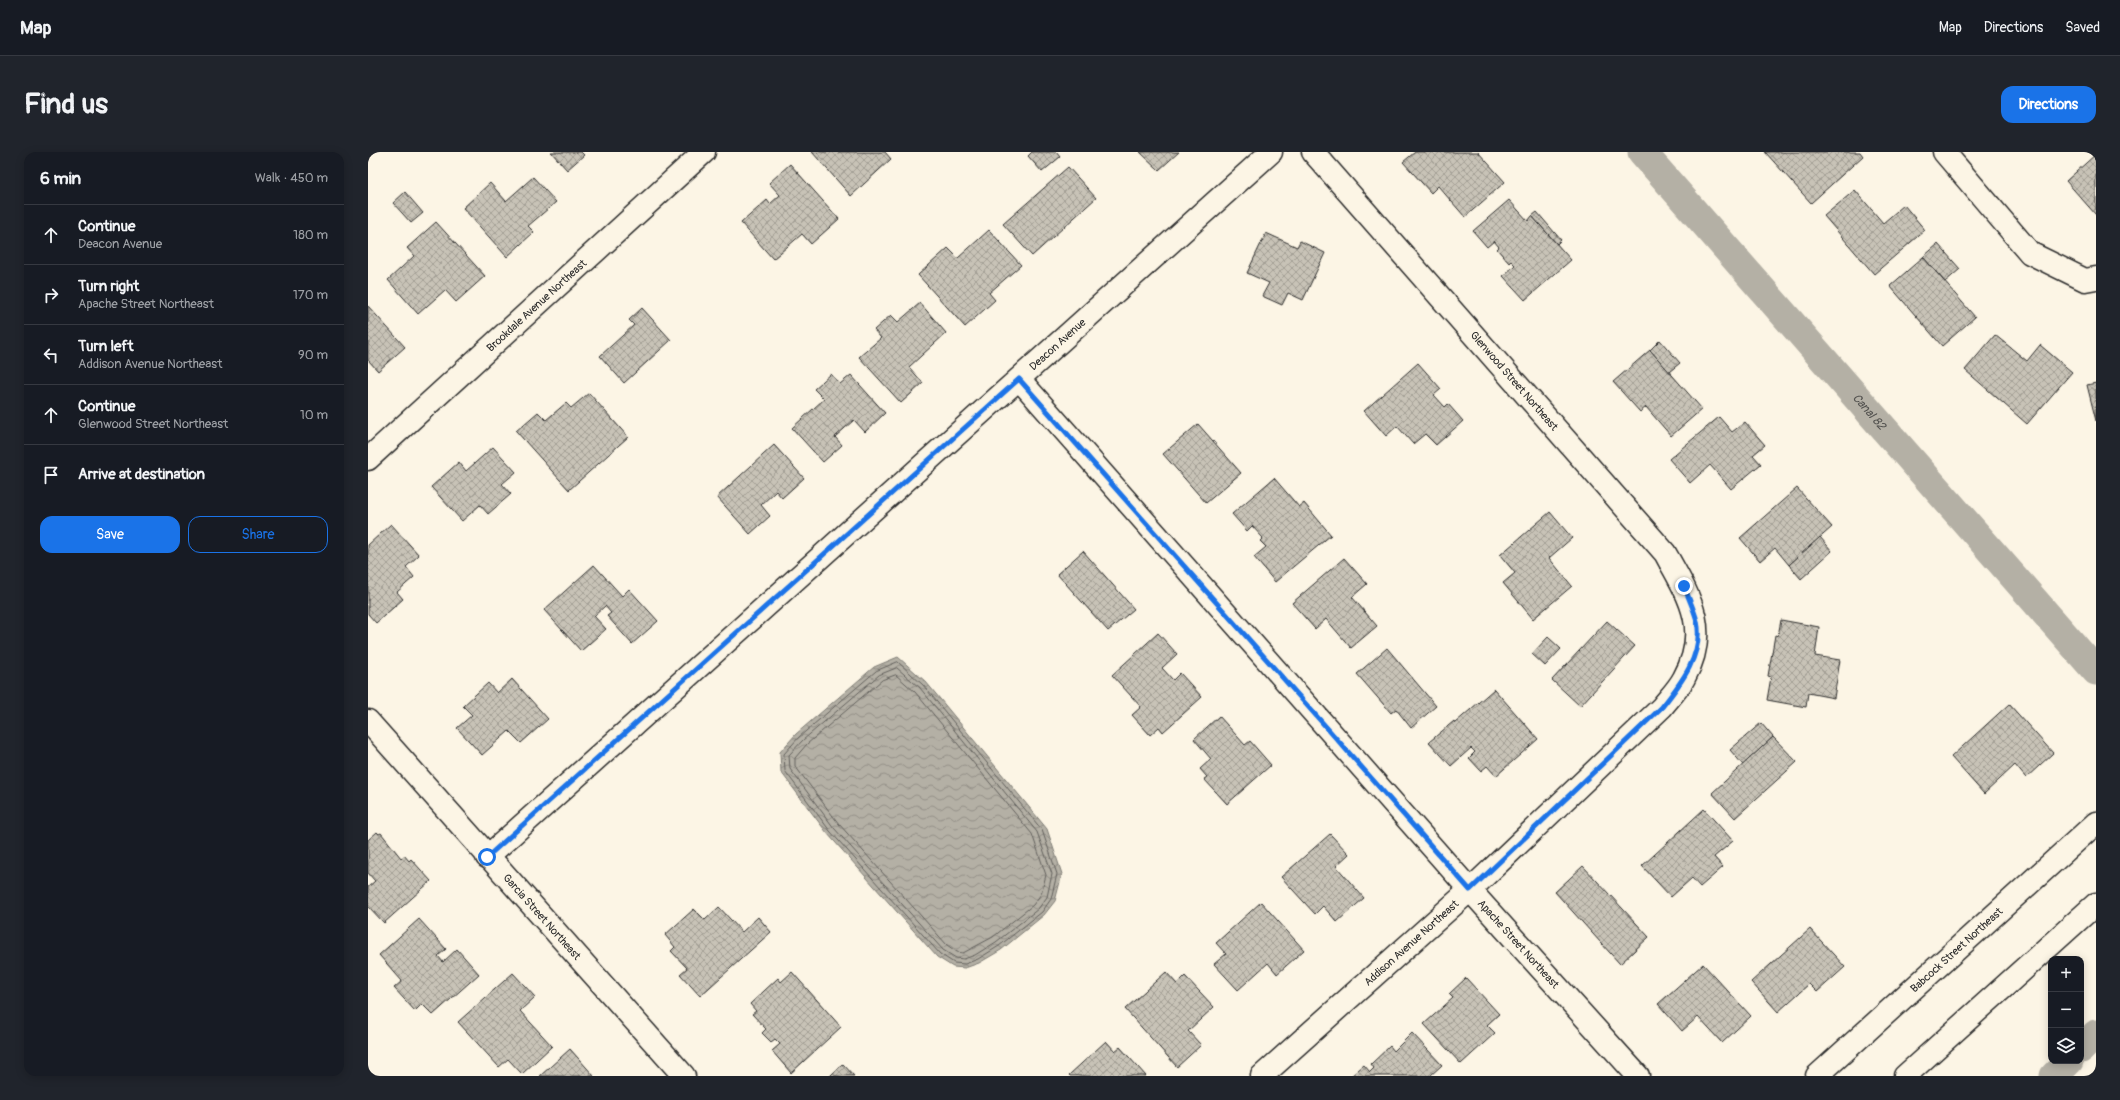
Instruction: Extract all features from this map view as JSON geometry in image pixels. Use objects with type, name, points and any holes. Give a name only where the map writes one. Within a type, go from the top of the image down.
[{"type":"street","name":"Brookdale Avenue Northeast","points":[[368,459],[704,152]]},
{"type":"street","name":"Deacon Avenue","points":[[487,857],[1271,152]]},
{"type":"street","name":"Glenwood Street Northeast","points":[[1313,152],[1665,553],[1684,586],[1697,622]]},
{"type":"street","points":[[1944,152],[2030,253],[2090,279]]},
{"type":"street","name":"Apache Street Northeast","points":[[1019,379],[1470,890],[1638,1076]]},
{"type":"street","name":"Addison Avenue Northeast","points":[[1262,1076],[1470,890],[1662,707],[1684,679],[1696,651],[1697,622]]},
{"type":"street","name":"Garcia Street Northeast","points":[[368,721],[487,857],[684,1076]]},
{"type":"street","name":"Babcock Street Northeast","points":[[1817,1076],[2096,823]]},
{"type":"street","points":[[1905,1076],[2096,904]]},
{"type":"water","points":[[898,657],[926,682],[1047,829],[1062,874],[1055,901],[1044,915],[1001,950],[979,963],[965,968],[953,967],[937,957],[827,833],[781,772],[780,752],[796,734],[874,667]]},
{"type":"building","points":[[551,152],[581,152],[584,155],[567,170]]},
{"type":"building","points":[[812,152],[885,152],[891,159],[851,196]]},
{"type":"building","points":[[1032,152],[1056,152],[1060,157],[1042,172],[1028,156]]},
{"type":"building","points":[[1140,152],[1179,152],[1159,170]]},
{"type":"building","points":[[1415,152],[1478,152],[1505,182],[1465,217],[1438,186],[1431,193],[1403,162]]},
{"type":"building","points":[[1765,152],[1860,152],[1863,156],[1811,203]]},
{"type":"building","points":[[2096,154],[2096,215],[2066,181]]},
{"type":"building","points":[[790,164],[839,219],[811,244],[802,234],[773,259],[741,223],[767,200],[770,204],[780,195],[769,183]]},
{"type":"building","points":[[1068,167],[1096,198],[1032,256],[1003,224]]},
{"type":"building","points":[[533,177],[556,202],[528,226],[534,232],[507,257],[463,208],[490,183],[506,201]]},
{"type":"building","points":[[1855,190],[1883,223],[1904,205],[1925,230],[1874,274],[1824,216]]},
{"type":"building","points":[[405,192],[423,213],[411,223],[393,203]]},
{"type":"building","points":[[1509,200],[1528,221],[1532,216],[1571,260],[1525,300],[1503,276],[1515,265],[1511,261],[1509,263],[1497,249],[1499,247],[1494,241],[1487,247],[1473,231]]},
{"type":"building","points":[[1537,212],[1561,240],[1557,244],[1532,216]]},
{"type":"building","points":[[436,222],[485,276],[456,302],[445,290],[418,314],[388,280],[414,256],[407,248]]},
{"type":"building","points":[[989,230],[1021,265],[989,293],[995,300],[965,327],[918,275],[948,248],[958,258]]},
{"type":"building","points":[[1266,233],[1297,247],[1300,241],[1325,253],[1303,300],[1288,293],[1282,305],[1262,296],[1269,283],[1247,273]]},
{"type":"building","points":[[1938,244],[1960,269],[1945,282],[1923,257]]},
{"type":"building","points":[[1923,257],[1975,317],[1942,346],[1890,286]]},
{"type":"building","points":[[920,303],[946,333],[909,367],[923,383],[901,403],[859,357],[881,338],[874,330],[891,315],[898,322]]},
{"type":"building","points":[[368,306],[405,347],[378,371],[368,360]]},
{"type":"building","points":[[642,308],[671,340],[624,383],[600,356],[634,325],[629,320]]},
{"type":"building","points":[[1995,335],[2027,361],[2040,345],[2072,372],[2027,424],[1965,370]]},
{"type":"building","points":[[1660,340],[1680,363],[1669,372],[1650,350]]},
{"type":"building","points":[[1650,350],[1702,409],[1671,436],[1646,407],[1640,412],[1613,382]]},
{"type":"building","points":[[1418,363],[1441,389],[1434,395],[1445,407],[1448,404],[1463,421],[1436,445],[1425,434],[1413,444],[1397,426],[1386,436],[1364,411]]},
{"type":"building","points":[[831,374],[840,384],[851,375],[885,413],[865,432],[854,420],[835,437],[842,445],[823,462],[792,428],[824,399],[814,389]]},
{"type":"building","points":[[2096,383],[2096,421],[2087,385]]},
{"type":"building","points":[[589,393],[628,437],[569,490],[516,431],[538,412],[546,420],[566,403],[571,408]]},
{"type":"building","points":[[1719,417],[1732,432],[1745,422],[1765,445],[1753,455],[1761,464],[1731,489],[1710,465],[1690,483],[1669,459]]},
{"type":"building","points":[[1198,424],[1241,473],[1206,503],[1163,454]]},
{"type":"building","points":[[774,445],[804,478],[782,498],[776,491],[761,505],[770,516],[750,534],[717,497]]},
{"type":"building","points":[[493,447],[516,472],[502,484],[511,494],[488,514],[480,505],[462,521],[431,487],[459,462],[466,471]]},
{"type":"building","points":[[1274,478],[1299,507],[1304,503],[1331,535],[1275,582],[1254,557],[1266,547],[1260,541],[1263,538],[1252,526],[1247,531],[1232,514]]},
{"type":"building","points":[[1797,488],[1832,527],[1789,565],[1775,548],[1760,561],[1740,538]]},
{"type":"building","points":[[1550,512],[1572,538],[1549,558],[1572,586],[1533,619],[1503,583],[1515,573],[1500,555]]},
{"type":"building","points":[[391,524],[419,555],[406,567],[414,577],[397,592],[403,599],[376,623],[368,614],[368,545]]},
{"type":"building","points":[[1820,537],[1832,551],[1801,579],[1789,565]]},
{"type":"building","points":[[1083,551],[1134,609],[1108,631],[1057,574]]},
{"type":"building","points":[[1344,558],[1367,584],[1352,597],[1377,626],[1351,648],[1326,619],[1315,629],[1292,603]]},
{"type":"building","points":[[594,565],[622,596],[629,589],[658,621],[632,644],[607,616],[611,613],[605,606],[594,616],[606,629],[581,651],[544,610]]},
{"type":"building","points":[[1781,620],[1819,627],[1815,656],[1840,660],[1834,698],[1808,693],[1806,707],[1767,700],[1771,677],[1768,676],[1775,635],[1778,636]]},
{"type":"building","points":[[1607,621],[1635,646],[1580,706],[1552,680]]},
{"type":"building","points":[[1158,633],[1177,654],[1162,668],[1173,680],[1180,673],[1202,697],[1163,732],[1159,727],[1150,735],[1132,715],[1141,707],[1112,675]]},
{"type":"building","points":[[1548,637],[1561,649],[1545,666],[1532,654]]},
{"type":"building","points":[[1387,648],[1436,706],[1411,728],[1396,709],[1391,713],[1357,674]]},
{"type":"building","points":[[512,679],[548,719],[521,743],[509,731],[482,755],[457,728],[472,715],[463,706],[488,683],[497,693]]},
{"type":"building","points":[[1494,689],[1538,739],[1496,776],[1487,766],[1481,771],[1469,758],[1475,752],[1471,748],[1451,766],[1429,742],[1454,721],[1455,723]]},
{"type":"building","points":[[2009,704],[2053,753],[2026,778],[2015,765],[1984,794],[1951,757]]},
{"type":"building","points":[[1219,716],[1245,745],[1250,741],[1271,765],[1227,804],[1204,779],[1207,777],[1200,769],[1211,759],[1194,739]]},
{"type":"building","points":[[1761,723],[1773,737],[1743,765],[1730,750]]},
{"type":"building","points":[[1773,737],[1797,762],[1735,818],[1712,793]]},
{"type":"building","points":[[1704,809],[1733,841],[1714,857],[1723,867],[1700,887],[1692,878],[1671,897],[1642,866]]},
{"type":"building","points":[[377,832],[379,834],[381,833],[401,858],[404,855],[409,861],[411,859],[431,881],[384,923],[368,906],[368,887],[375,881],[368,873],[368,840]]},
{"type":"building","points":[[1330,834],[1349,854],[1336,866],[1364,898],[1337,922],[1323,906],[1315,914],[1281,877]]},
{"type":"building","points":[[1583,866],[1649,937],[1620,964],[1555,892]]},
{"type":"building","points":[[1261,902],[1304,950],[1277,974],[1268,963],[1238,990],[1214,964],[1226,954],[1216,943]]},
{"type":"building","points":[[719,907],[742,932],[758,917],[771,932],[700,996],[680,974],[687,968],[671,951],[675,947],[665,935],[694,909],[705,920]]},
{"type":"building","points":[[419,919],[446,949],[438,956],[443,962],[457,949],[479,974],[433,1015],[422,1004],[415,1011],[394,988],[402,981],[379,955]]},
{"type":"building","points":[[1810,929],[1845,967],[1817,992],[1809,984],[1778,1012],[1751,982]]},
{"type":"building","points":[[1703,964],[1751,1016],[1722,1043],[1698,1017],[1682,1031],[1658,1004]]},
{"type":"building","points":[[792,972],[841,1027],[791,1073],[772,1051],[780,1044],[775,1039],[771,1042],[762,1033],[766,1029],[752,1014],[756,1011],[750,1004],[778,978],[781,982]]},
{"type":"building","points":[[1166,972],[1177,984],[1185,976],[1214,1007],[1188,1031],[1201,1045],[1177,1067],[1125,1009]]},
{"type":"building","points":[[513,973],[535,997],[520,1011],[552,1046],[522,1074],[508,1059],[499,1067],[458,1022]]},
{"type":"building","points":[[1466,978],[1499,1014],[1487,1025],[1495,1033],[1461,1064],[1424,1024],[1453,998],[1449,994]]},
{"type":"building","points":[[1412,1033],[1442,1065],[1430,1076],[1351,1076],[1364,1065],[1370,1072],[1374,1068],[1371,1064],[1390,1046],[1394,1051]]},
{"type":"building","points":[[1106,1041],[1115,1051],[1120,1047],[1146,1076],[1069,1075]]},
{"type":"building","points":[[570,1049],[594,1076],[540,1076]]},
{"type":"building","points":[[843,1064],[854,1076],[830,1076],[832,1074]]},
{"type":"waterway","name":"Canal 82","points":[[1642,152],[2096,671]]},
{"type":"waterway","points":[[2084,1046],[2096,1034]]},
{"type":"waterway","points":[[2054,1076],[2066,1064]]},
{"type":"route","points":[[487,857],[1019,379],[1470,890],[1662,707],[1684,679],[1696,651],[1697,622],[1684,586]]}]
